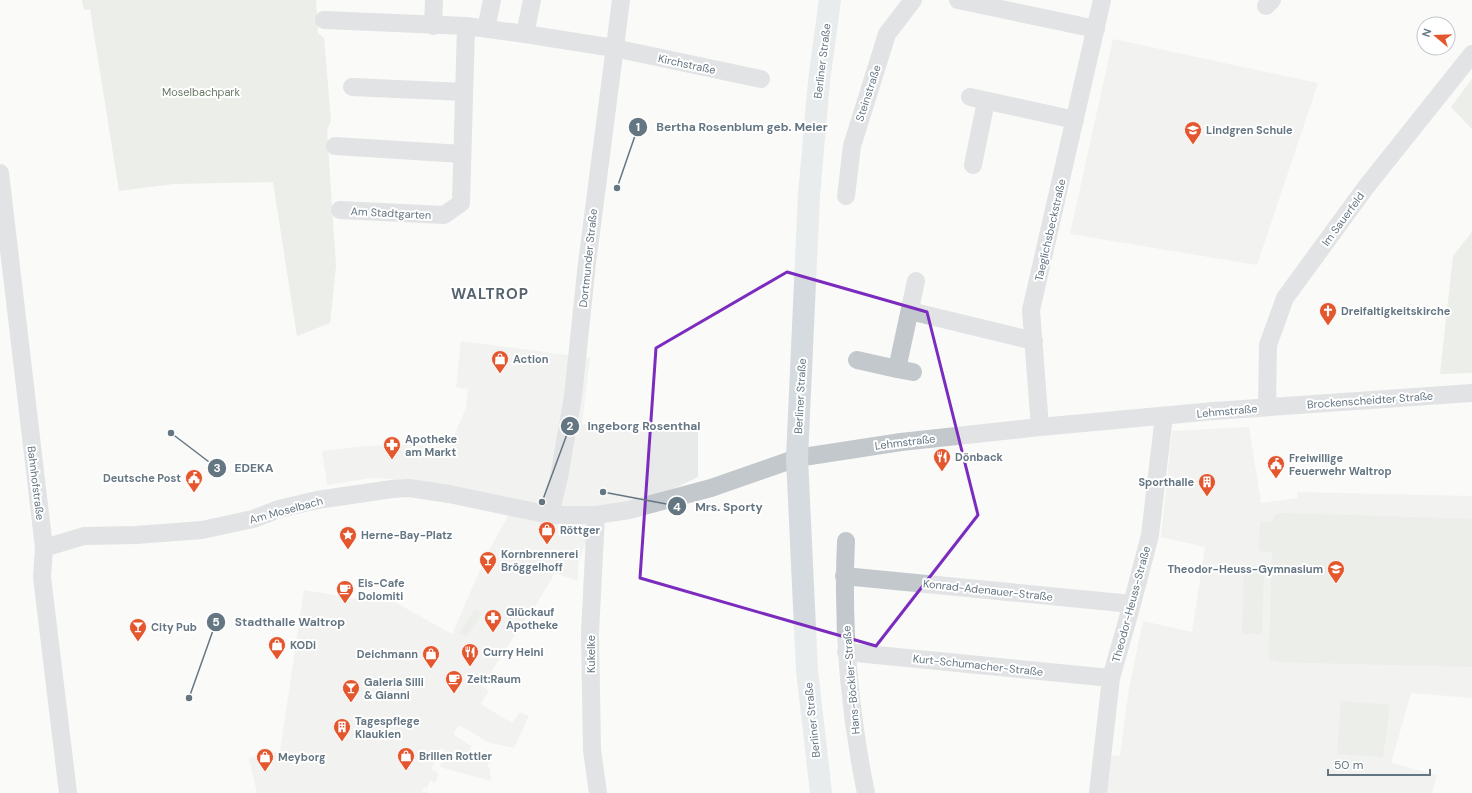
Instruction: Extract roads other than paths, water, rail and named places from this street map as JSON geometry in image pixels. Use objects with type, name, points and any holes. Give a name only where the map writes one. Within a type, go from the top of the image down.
[{"type":"main road","name":"Berliner Straße","points":[[821,793],[806,670],[797,458],[809,195],[819,81],[830,0]]},
{"type":"street","points":[[433,26],[434,0]]},
{"type":"street","points":[[486,29],[492,0]]},
{"type":"street","points":[[525,34],[532,0]]},
{"type":"street","name":"Dortmunder Straße","points":[[550,515],[559,477],[574,396],[588,256],[621,0]]},
{"type":"street","name":"Steinstraße","points":[[846,196],[852,146],[887,34],[913,0]]},
{"type":"street","points":[[958,0],[1096,29]]},
{"type":"street","name":"Taeglichsbeckstraße","points":[[1040,427],[1031,310],[1102,0]]},
{"type":"street","points":[[324,20],[433,26],[466,26],[614,48]]},
{"type":"street","name":"Am Stadtgarten","points":[[340,210],[444,216],[461,203],[466,26]]},
{"type":"street","name":"Kirchstraße","points":[[614,48],[761,79]]},
{"type":"street","name":"Im Sauerfeld","points":[[1267,407],[1268,345],[1286,298],[1366,187],[1472,54]]},
{"type":"street","points":[[352,87],[464,92]]},
{"type":"street","points":[[973,165],[978,99],[1075,120]]},
{"type":"street","points":[[335,146],[462,154]]},
{"type":"street","name":"Bahnhofstraße","points":[[0,173],[44,548],[42,577],[68,793]]},
{"type":"street","points":[[857,360],[905,371],[910,311],[916,281]]},
{"type":"street","points":[[910,311],[1034,341]]},
{"type":"street","name":"Brockenscheidter Straße","points":[[1267,407],[1472,393]]},
{"type":"street","name":"Lehmstraße","points":[[550,515],[596,515],[629,510],[711,488],[797,458],[901,442],[1040,427],[1267,407]]},
{"type":"street","name":"Theodor-Heuss-Straße","points":[[1098,793],[1111,678],[1150,535],[1164,416]]},
{"type":"street","name":"Am Moselbach","points":[[44,548],[84,536],[136,536],[202,530],[253,519],[279,509],[317,500],[392,489],[409,488],[449,494],[550,515]]},
{"type":"street","name":"Kukelke","points":[[596,515],[590,640],[592,750],[598,793]]},
{"type":"street","name":"Hans-Böckler-Straße","points":[[846,541],[844,576],[846,652],[857,749],[866,793]]},
{"type":"street","name":"Konrad-Adenauer-Straße","points":[[844,576],[1132,604]]},
{"type":"street","name":"Kurt-Schumacher-Straße","points":[[846,652],[1111,678]]},
{"type":"place","name":"Lindgren Schule","points":[[1193,145]]},
{"type":"place","name":"Bertha Rosenblum geb. Meier","points":[[617,188]]},
{"type":"place","name":"Dreifaltigkeitskirche","points":[[1328,326]]},
{"type":"place","name":"Action","points":[[500,374]]},
{"type":"place","name":"EDEKA","points":[[171,433]]},
{"type":"place","name":"Apotheke am Markt","points":[[392,460]]},
{"type":"place","name":"Dönback","points":[[942,472]]},
{"type":"place","name":"Freiwillige Feuerwehr Waltrop","points":[[1276,479]]},
{"type":"place","name":"Mrs. Sporty","points":[[603,492]]},
{"type":"place","name":"Deutsche Post","points":[[194,493]]},
{"type":"place","name":"Sporthalle","points":[[1207,497]]},
{"type":"place","name":"Ingeborg Rosenthal","points":[[542,502]]},
{"type":"place","name":"Röttger","points":[[547,545]]},
{"type":"place","name":"Herne-Bay-Platz","points":[[348,550]]},
{"type":"place","name":"Kornbrennerei Bröggelhoff","points":[[488,575]]},
{"type":"place","name":"Theodor-Heuss-Gymnasium","points":[[1336,584]]},
{"type":"place","name":"Eis-Cafe Dolomiti","points":[[345,604]]},
{"type":"place","name":"Glückauf Apotheke","points":[[493,633]]},
{"type":"place","name":"City Pub","points":[[138,642]]},
{"type":"place","name":"KODi","points":[[277,660]]},
{"type":"place","name":"Curry Heini","points":[[470,667]]},
{"type":"place","name":"Deichmann","points":[[431,669]]},
{"type":"place","name":"Zeit:Raum","points":[[454,694]]},
{"type":"place","name":"Stadthalle Waltrop","points":[[189,698]]},
{"type":"place","name":"Galeria Silli & Gianni","points":[[351,703]]},
{"type":"place","name":"Tagespflege Klaukien","points":[[342,742]]},
{"type":"place","name":"Brillen Rottler","points":[[406,771]]},
{"type":"place","name":"Meyborg","points":[[265,772]]},
{"type":"district","name":"WALTROP","points":[[490,294]]},
{"type":"park label","name":"Moselbachpark","points":[[201,92]]}]
